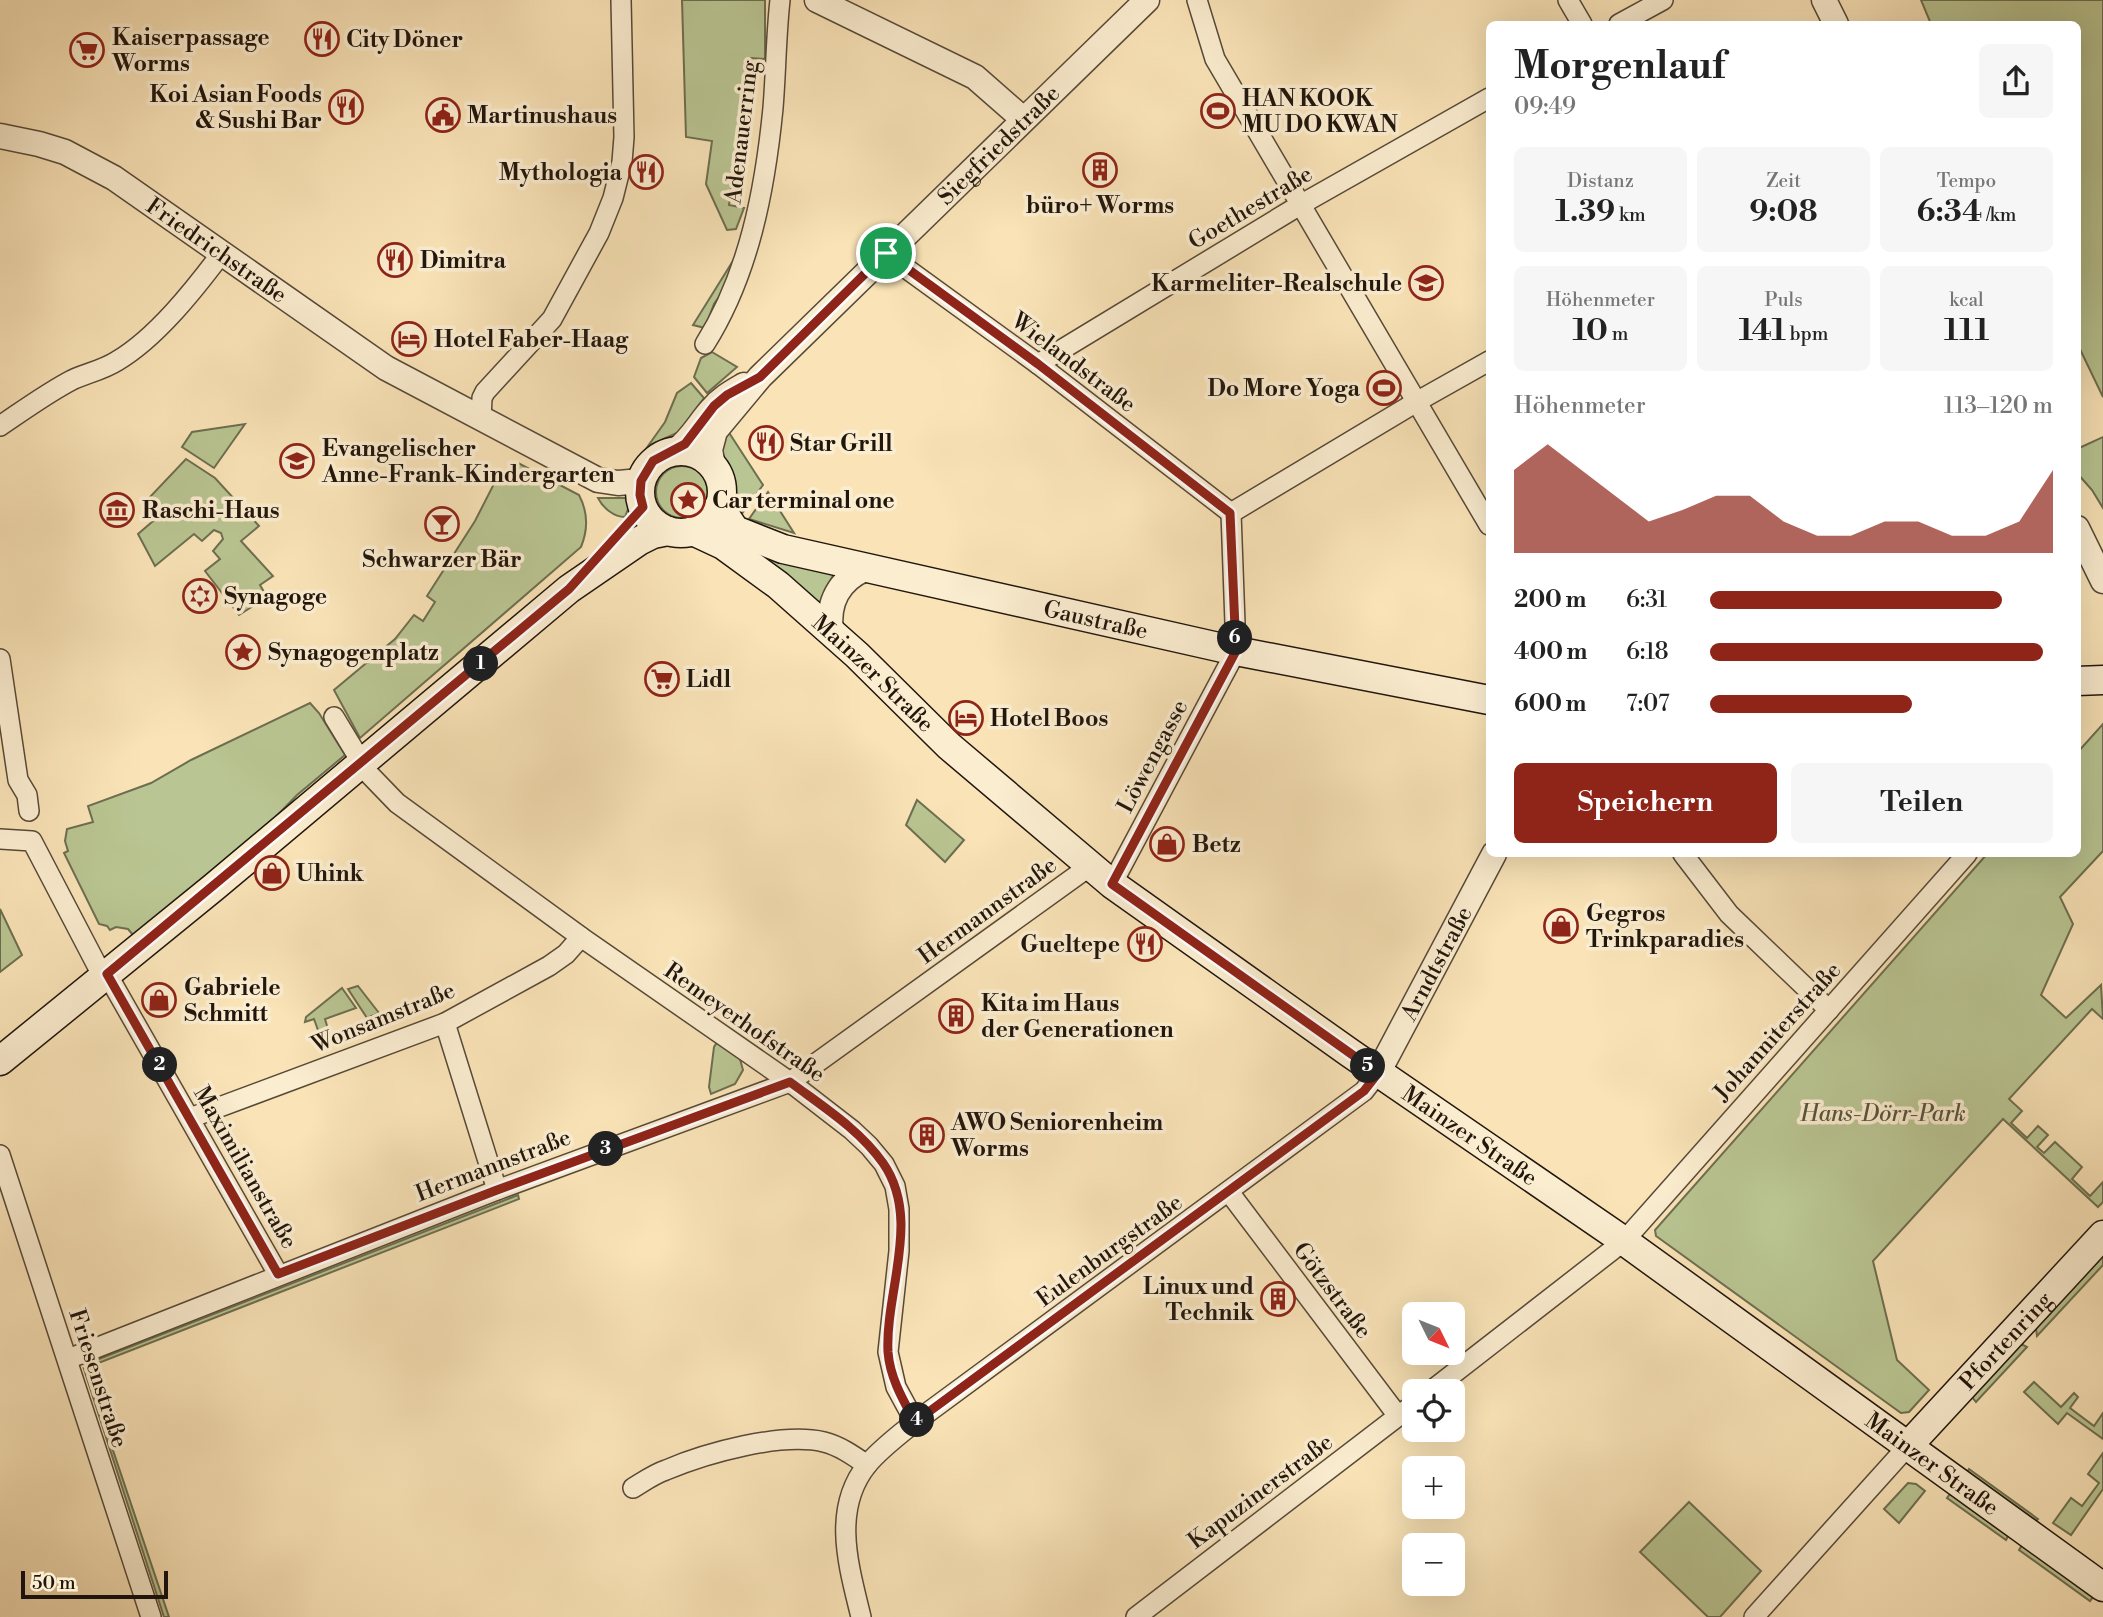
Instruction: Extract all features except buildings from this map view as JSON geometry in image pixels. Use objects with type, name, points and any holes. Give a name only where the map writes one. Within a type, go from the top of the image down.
[{"type":"main road","points":[[0,1061],[569,589],[653,534],[681,531],[712,519],[719,506],[722,485],[713,466],[696,454],[675,451],[653,461],[642,494],[569,589]]},
{"type":"main road","points":[[642,494],[655,524],[681,531]]},
{"type":"main road","name":"Gaustraße","points":[[719,506],[735,530],[783,549],[1236,651],[1486,699]]},
{"type":"main road","name":"Mainzer Straße","points":[[681,531],[723,545],[749,562],[831,631],[949,746],[1112,884],[1378,1073],[1624,1241],[2103,1587]]},
{"type":"main road","points":[[2081,681],[2103,680]]},
{"type":"main road","name":"Pfortenring","points":[[1908,1447],[2103,1235]]},
{"type":"street","points":[[481,419],[485,391],[552,319],[599,233],[613,198],[622,162],[624,137],[621,0]]},
{"type":"street","name":"Adenauerring","points":[[705,344],[738,279],[763,189],[773,108],[780,0]]},
{"type":"street","points":[[817,0],[975,77],[1023,119]]},
{"type":"street","name":"Siegfriedstraße","points":[[713,466],[711,445],[715,431],[760,377],[1147,0]]},
{"type":"street","points":[[1196,0],[1215,59],[1486,520]]},
{"type":"street","points":[[1568,0],[1579,21]]},
{"type":"street","points":[[1624,21],[1663,0]]},
{"type":"street","points":[[1824,0],[1834,21]]},
{"type":"street","name":"Goethestraße","points":[[1038,364],[1300,205],[1486,100]]},
{"type":"street","name":"Friedrichstraße","points":[[0,136],[39,144],[78,158],[114,178],[361,352],[422,388],[598,481],[642,494]]},
{"type":"street","name":"Wielandstraße","points":[[886,253],[1038,364],[1230,513]]},
{"type":"street","points":[[0,426],[53,391],[118,361],[133,350],[183,300],[221,254]]},
{"type":"street","points":[[1236,651],[1230,513],[1486,363]]},
{"type":"street","name":"Siegfriedstraße","points":[[675,451],[688,440],[714,406],[727,395],[760,377]]},
{"type":"street","points":[[2081,536],[2103,581]]},
{"type":"street","points":[[831,631],[830,608],[834,598],[847,579],[865,569]]},
{"type":"street","name":"Löwengasse","points":[[1112,884],[1236,651]]},
{"type":"street","points":[[0,659],[18,780],[27,795],[32,841],[0,839]]},
{"type":"street","name":"Remeyerhofstraße","points":[[334,717],[376,784],[397,803],[581,937],[790,1082],[852,1129],[884,1164],[895,1186],[900,1209],[900,1251],[888,1352],[896,1387],[915,1422]]},
{"type":"street","name":"Maximilianstraße","points":[[32,841],[105,976],[190,1118],[278,1274]]},
{"type":"street","name":"Arndtstraße","points":[[1378,1073],[1492,857]]},
{"type":"street","points":[[1685,857],[1729,915],[1829,1010]]},
{"type":"street","name":"Johanniterstraße","points":[[1624,1241],[1964,857]]},
{"type":"street","name":"Hermannstraße","points":[[68,1359],[278,1274],[790,1082],[1090,866]]},
{"type":"street","name":"Wonsamstraße","points":[[190,1118],[445,1023],[550,966],[566,954],[581,937]]},
{"type":"street","points":[[445,1023],[497,1190]]},
{"type":"street","name":"Eulenburgstraße","points":[[861,1617],[848,1563],[845,1521],[848,1496],[867,1465],[915,1422],[1364,1091],[1378,1073]]},
{"type":"street","name":"Friesenstraße","points":[[0,1155],[151,1617]]},
{"type":"street","name":"Götzstraße","points":[[1228,1192],[1402,1405]]},
{"type":"street","points":[[1446,1379],[1624,1241]]},
{"type":"street","name":"Kapuzinerstraße","points":[[1136,1617],[1402,1413]]},
{"type":"street","points":[[633,1488],[663,1471],[751,1444],[796,1440],[825,1442],[846,1451],[867,1465]]},
{"type":"street","points":[[1754,1617],[1908,1447]]},
{"type":"green space","points":[[682,0],[765,0],[765,59],[751,58],[729,205],[744,208],[736,229],[727,230],[706,184],[712,141],[686,137]]},
{"type":"green space","points":[[1921,0],[2103,0],[2103,397],[2081,351],[2081,21],[1930,21]]},
{"type":"green space","points":[[736,256],[734,276],[714,304],[705,328],[693,325]]},
{"type":"green space","points":[[712,352],[737,367],[707,393],[694,377],[701,358]]},
{"type":"green space","points":[[691,383],[704,398],[679,432],[648,446],[665,422],[677,393]]},
{"type":"green space","points":[[245,424],[214,468],[182,447],[192,432]]},
{"type":"green space","points":[[726,428],[763,485],[738,519],[730,504],[729,485],[719,457]]},
{"type":"green space","points":[[2103,437],[2103,508],[2081,478],[2081,447]]},
{"type":"green space","points":[[186,459],[215,478],[259,526],[241,541],[273,576],[260,585],[267,597],[239,615],[205,571],[220,559],[213,551],[223,539],[221,533],[214,530],[202,541],[194,534],[155,566],[138,534],[160,515],[148,499]]},
{"type":"green space","points":[[518,463],[579,495],[586,521],[581,547],[360,738],[334,690],[395,639],[414,615],[423,621],[435,602],[427,596],[475,521],[499,474],[509,479]]},
{"type":"green space","points":[[682,466],[692,468],[700,474],[706,482],[706,502],[700,510],[692,516],[682,518],[672,516],[664,510],[658,502],[656,492],[658,482],[664,474],[672,468]]},
{"type":"green space","points":[[768,492],[794,533],[749,519]]},
{"type":"green space","points":[[598,498],[625,498],[630,504],[625,517],[609,511]]},
{"type":"green space","points":[[737,538],[834,574],[821,603],[819,604]]},
{"type":"green space","points":[[310,703],[345,755],[297,795],[263,830],[133,935],[128,929],[116,927],[110,930],[99,924],[64,853],[68,851],[65,841],[67,829],[93,822],[88,806],[151,783],[191,760]]},
{"type":"green space","name":"Hans-Dörr-Park","points":[[2103,724],[2103,851],[2060,897],[2073,924],[2041,995],[2066,1018],[2101,985],[2103,1019],[2092,1009],[2009,1099],[2022,1111],[2011,1123],[2027,1138],[2038,1126],[2048,1135],[2037,1147],[2044,1153],[2055,1142],[2082,1167],[2072,1179],[2090,1196],[2103,1182],[2103,1202],[2098,1207],[2003,1119],[1873,1261],[1897,1360],[1929,1390],[1909,1412],[1901,1413],[1656,1236],[1655,1230],[1984,857],[2081,857],[2081,749]]},
{"type":"green space","points":[[917,800],[964,840],[945,862],[906,825]]},
{"type":"green space","points":[[0,909],[22,955],[0,972]]},
{"type":"green space","points":[[358,986],[379,1013],[367,1018],[348,989]]},
{"type":"green space","points":[[342,988],[356,1008],[325,1019],[328,1029],[319,1033],[314,1019],[305,1022],[306,1017]]},
{"type":"green space","points":[[717,1042],[740,1059],[743,1070],[735,1084],[711,1094],[709,1087]]},
{"type":"green space","points":[[518,1195],[519,1199],[91,1366],[86,1364]]},
{"type":"green space","points":[[2103,1256],[2103,1265],[2037,1336],[2036,1328]]},
{"type":"green space","points":[[2021,1344],[2027,1347],[1976,1402],[1972,1397]]},
{"type":"green space","points":[[84,1369],[86,1370],[169,1617],[164,1617]]},
{"type":"green space","points":[[2034,1382],[2061,1407],[2074,1393],[2078,1397],[2070,1408],[2094,1426],[2103,1413],[2103,1439],[2067,1413],[2058,1424],[2024,1392]]},
{"type":"green space","points":[[2103,1453],[2103,1489],[2071,1535],[2053,1523],[2071,1498],[2082,1506],[2099,1483],[2088,1474]]},
{"type":"green space","points":[[1969,1469],[2038,1519],[2035,1522],[1966,1474]]},
{"type":"green space","points":[[1908,1483],[1916,1484],[1925,1491],[1899,1523],[1884,1509]]},
{"type":"green space","points":[[1950,1494],[2008,1536],[2006,1540],[1947,1498]]},
{"type":"green space","points":[[1689,1502],[1761,1571],[1720,1617],[1708,1617],[1640,1552]]},
{"type":"green space","points":[[2022,1545],[2093,1597],[2090,1601],[2019,1550]]},
{"type":"place","name":"City Döner","points":[[322,39]]},
{"type":"place","name":"Kaiserpassage Worms","points":[[87,50]]},
{"type":"place","name":"Koi Asian Foods & Sushi Bar","points":[[346,107]]},
{"type":"place","name":"HAN KOOK MU DO KWAN","points":[[1218,111]]},
{"type":"place","name":"Martinushaus","points":[[443,115]]},
{"type":"place","name":"büro+ Worms","points":[[1100,170]]},
{"type":"place","name":"Mythologia","points":[[646,172]]},
{"type":"place","name":"Dimitra","points":[[395,260]]},
{"type":"place","name":"Karmeliter-Realschule","points":[[1426,283]]},
{"type":"place","name":"Hotel Faber-Haag","points":[[409,339]]},
{"type":"place","name":"Do More Yoga","points":[[1384,388]]},
{"type":"place","name":"Star Grill","points":[[766,443]]},
{"type":"place","name":"Evangelischer Anne-Frank-Kindergarten","points":[[297,461]]},
{"type":"place","name":"Car terminal one","points":[[688,500]]},
{"type":"place","name":"Raschi-Haus","points":[[117,510]]},
{"type":"place","name":"Schwarzer Bär","points":[[442,524]]},
{"type":"place","name":"Synagoge","points":[[200,596]]},
{"type":"place","name":"Synagogenplatz","points":[[243,652]]},
{"type":"place","name":"Lidl","points":[[662,679]]},
{"type":"place","name":"Hotel Boos","points":[[966,718]]},
{"type":"place","name":"Betz","points":[[1167,844]]},
{"type":"place","name":"Uhink","points":[[272,873]]},
{"type":"place","name":"Gegros Trinkparadies","points":[[1561,926]]},
{"type":"place","name":"Gueltepe","points":[[1145,944]]},
{"type":"place","name":"Gabriele Schmitt","points":[[159,1000]]},
{"type":"place","name":"Kita im Haus der Generationen","points":[[956,1016]]},
{"type":"place","name":"AWO Seniorenheim Worms","points":[[927,1135]]},
{"type":"place","name":"Linux und Technik","points":[[1278,1299]]},
{"type":"route","points":[[886,253],[1038,364],[1230,513],[1236,651],[1112,884],[1378,1073],[1364,1091],[915,1422],[896,1387],[888,1352],[900,1251],[900,1209],[895,1186],[884,1164],[852,1129],[790,1082],[278,1274],[107,974],[569,589],[643,507],[641,481],[653,461],[685,444],[714,406],[727,395],[760,377],[886,253]]}]
